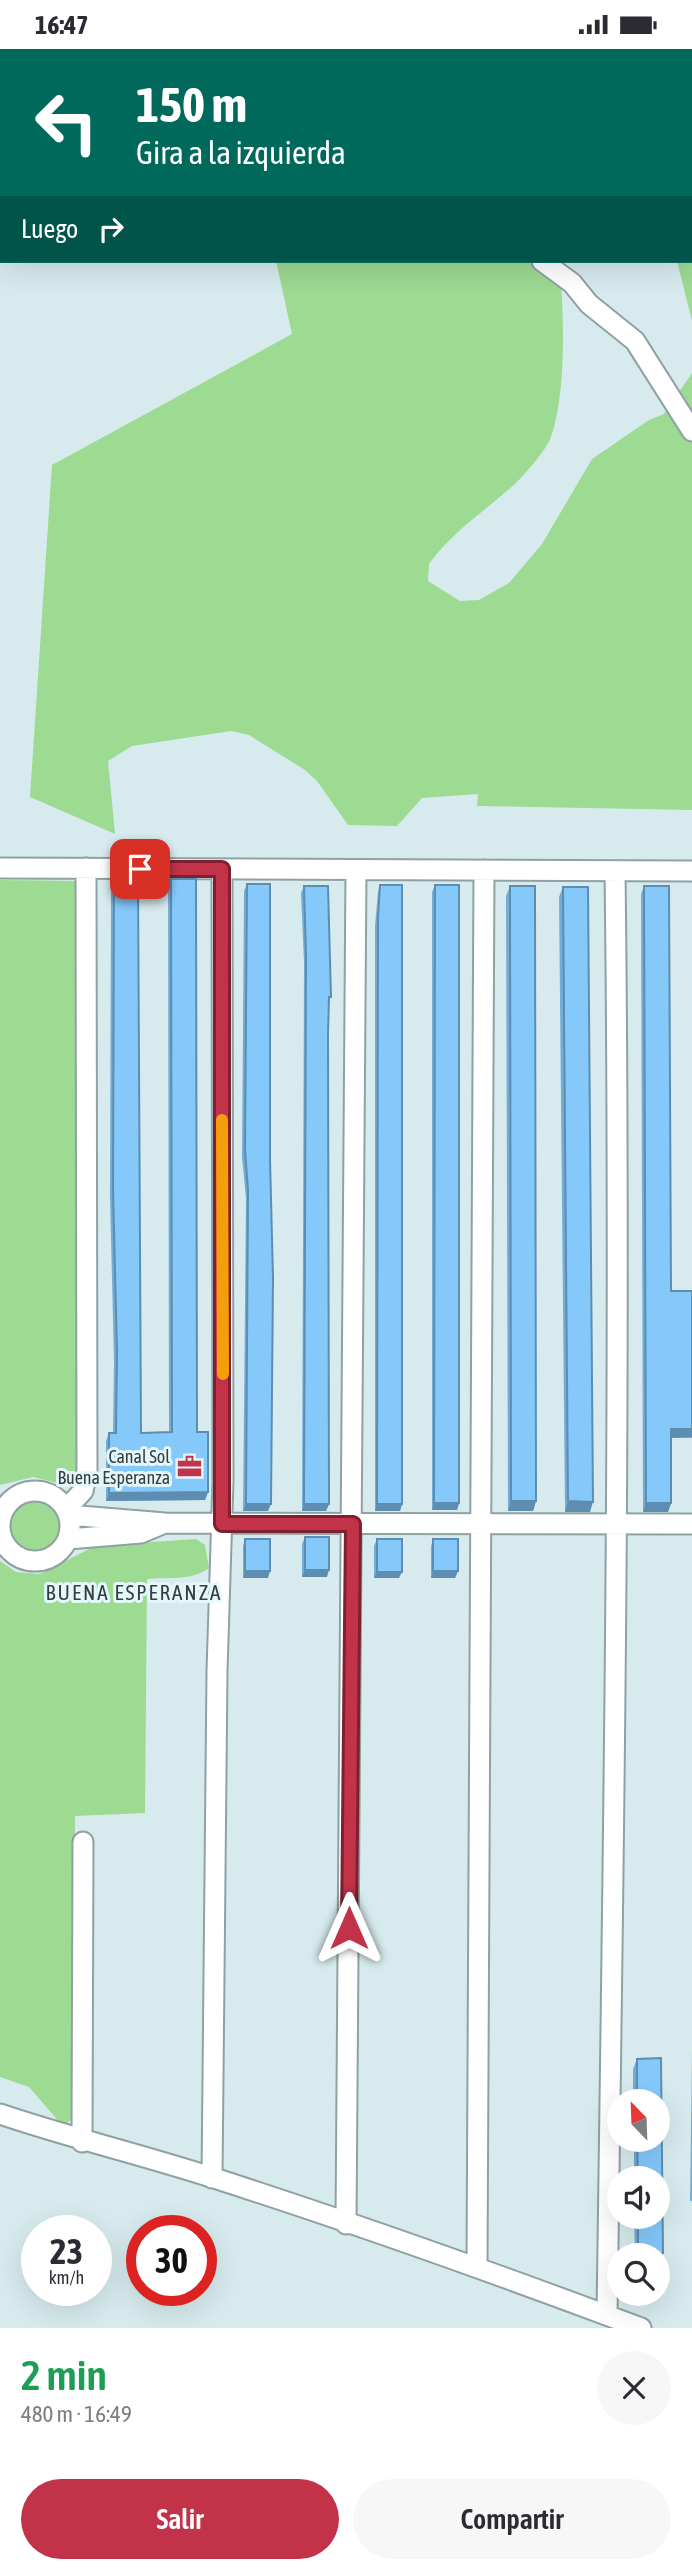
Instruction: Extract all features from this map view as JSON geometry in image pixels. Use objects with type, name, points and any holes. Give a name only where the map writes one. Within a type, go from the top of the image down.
[{"type":"street","points":[[545,263],[572,283],[589,304],[635,341],[692,431]]},
{"type":"street","points":[[0,868],[692,871]]},
{"type":"street","points":[[68,1539],[67,1512],[83,1491],[87,1470],[86,869]]},
{"type":"street","points":[[212,2178],[217,1671],[222,1524],[222,869]]},
{"type":"street","points":[[346,2224],[356,870]]},
{"type":"street","points":[[477,2267],[483,1524],[484,870]]},
{"type":"street","points":[[607,2315],[620,1216],[615,871]]},
{"type":"street","points":[[164,1523],[141,1533],[68,1539],[52,1557],[29,1561],[18,1557],[2,1538],[1,1512],[26,1493],[49,1494],[67,1512],[164,1523],[692,1524]]},
{"type":"street","points":[[82,2142],[83,1842]]},
{"type":"street","points":[[0,2114],[82,2142],[212,2178],[477,2267],[641,2328]]},
{"type":"green space","points":[[276,263],[559,263],[563,325],[562,374],[551,437],[519,480],[461,530],[429,564],[428,581],[460,601],[479,600],[509,583],[542,544],[592,459],[649,420],[664,414],[692,373],[692,810],[477,806],[478,794],[422,798],[397,826],[348,825],[317,781],[305,770],[249,735],[231,731],[132,746],[108,761],[115,834],[30,797],[52,465],[292,334]]},
{"type":"green space","points":[[678,263],[692,263],[692,321]]},
{"type":"green space","points":[[0,880],[78,881],[81,1446],[76,1479],[66,1485],[33,1477],[0,1485]]},
{"type":"green space","points":[[29,1498],[41,1498],[51,1502],[59,1510],[63,1526],[59,1542],[51,1550],[41,1554],[29,1554],[19,1550],[11,1542],[7,1532],[7,1520],[11,1510],[19,1502]]},
{"type":"green space","points":[[196,1539],[205,1545],[209,1568],[187,1577],[147,1579],[145,1813],[75,1816],[74,2117],[66,2124],[61,2124],[29,2087],[0,2077],[0,1561],[16,1572],[40,1574],[95,1546]]},
{"type":"building","points":[[171,879],[196,879],[197,1432],[208,1432],[208,1492],[109,1493],[109,1433],[116,1433],[117,1352],[113,1189],[114,880],[138,880],[141,1433],[172,1432]]},
{"type":"building","points":[[247,884],[270,884],[273,1278],[271,1504],[246,1504]]},
{"type":"building","points":[[380,885],[402,885],[402,1504],[377,1504]]},
{"type":"building","points":[[435,885],[459,885],[459,1503],[434,1503]]},
{"type":"building","points":[[304,886],[328,886],[331,997],[328,1035],[329,1504],[304,1504]]},
{"type":"building","points":[[510,886],[535,886],[536,1501],[511,1501]]},
{"type":"building","points":[[644,886],[669,886],[671,1291],[692,1291],[692,1429],[671,1429],[671,1503],[646,1503]]},
{"type":"building","points":[[563,887],[588,887],[593,1502],[568,1501]]},
{"type":"building","points":[[305,1537],[329,1537],[329,1570],[305,1570]]},
{"type":"building","points":[[245,1539],[270,1539],[270,1571],[245,1571]]},
{"type":"building","points":[[377,1539],[402,1539],[402,1572],[377,1572]]},
{"type":"building","points":[[433,1539],[458,1539],[458,1571],[433,1571]]},
{"type":"building","points":[[661,2058],[661,2089],[637,2089],[637,2059]]},
{"type":"building","points":[[637,2153],[662,2153],[662,2166],[638,2166]]},
{"type":"building","points":[[638,2229],[663,2229],[663,2243],[638,2243]]},
{"type":"slow traffic","points":[[222,1120],[223,1374]]},
{"type":"place","name":"Canal Sol Buena Esperanza","points":[[190,1467]]},
{"type":"district","name":"BUENA ESPERANZA","points":[[134,1593]]},
{"type":"route","points":[[140,869],[222,869],[222,1524],[353,1524],[349,1928]]}]
